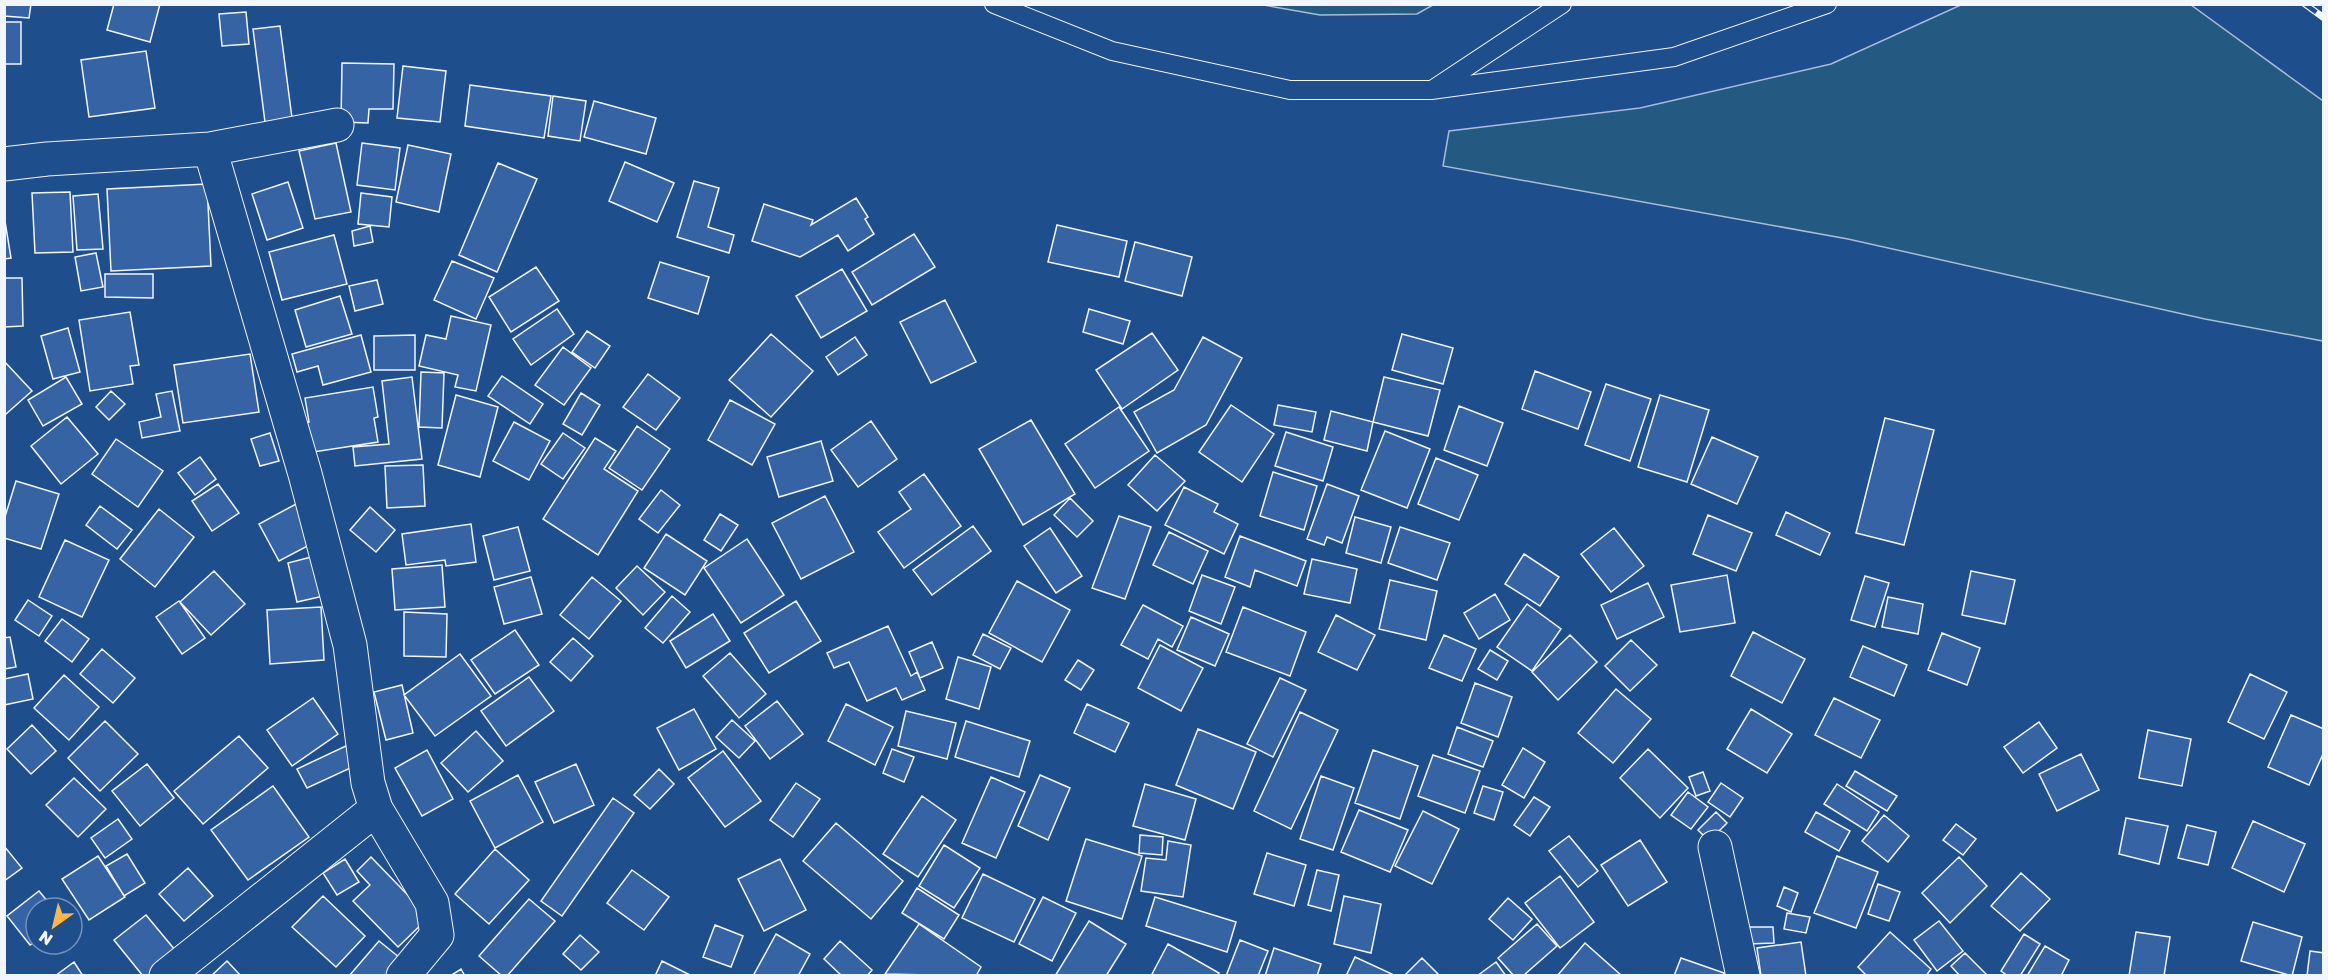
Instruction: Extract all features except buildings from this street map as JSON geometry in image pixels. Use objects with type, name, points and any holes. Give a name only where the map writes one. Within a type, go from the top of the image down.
[{"type":"street","points":[[4,164],[47,159],[210,149],[337,125]]},
{"type":"street","points":[[210,149],[305,474],[350,645],[368,783],[376,809],[432,903],[437,935],[403,975]]},
{"type":"street","points":[[166,975],[376,809]]},
{"type":"street","points":[[1716,847],[1743,975]]},
{"type":"lane","points":[[994,4],[1112,51],[1290,90],[1431,90],[1674,57],[1827,4]]},
{"type":"lane","points":[[1431,90],[1562,4]]},
{"type":"shaded area","points":[[1963,4],[2191,5],[2323,101],[2323,341],[2205,319],[1848,239],[1443,166],[1449,131],[1640,108],[1831,64]]},
{"type":"shaded area","points":[[1263,5],[1433,5],[1417,14],[1320,15]]},
{"type":"railway","points":[[2305,4],[2324,18]]}]
